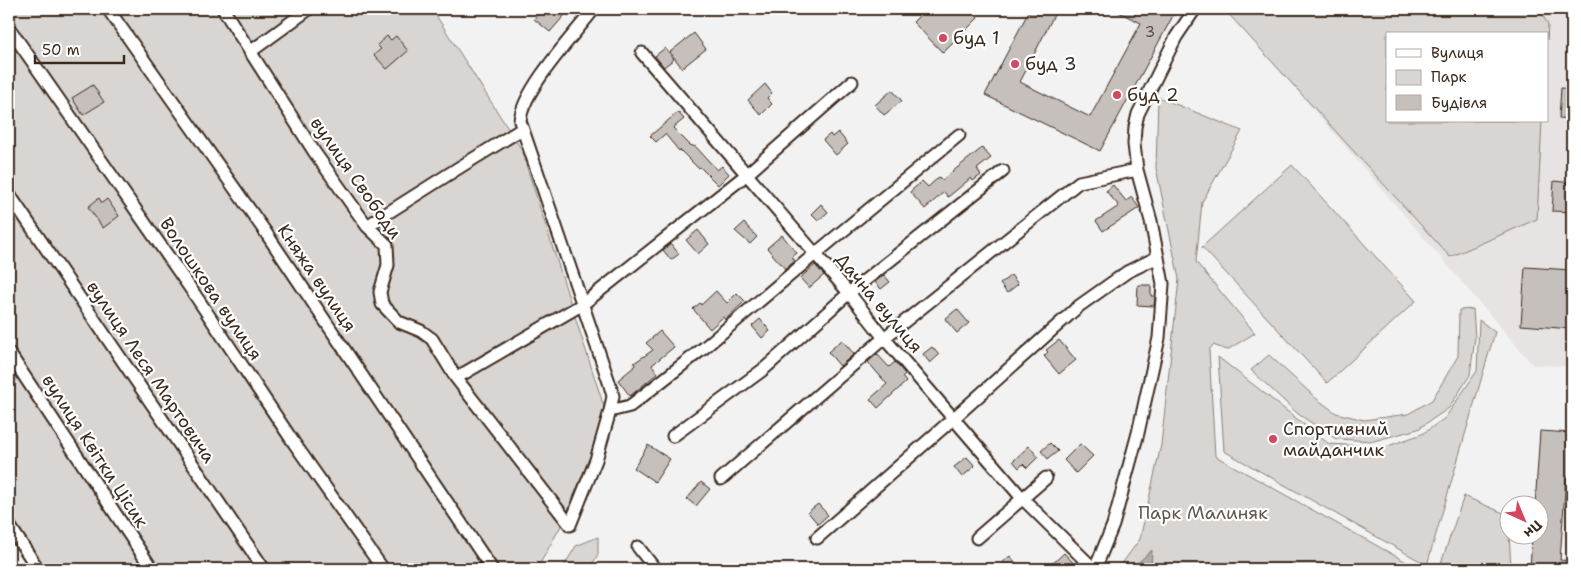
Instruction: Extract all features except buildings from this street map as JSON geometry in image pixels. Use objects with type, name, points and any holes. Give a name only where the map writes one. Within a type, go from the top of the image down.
[{"type":"street","name":"Княжа вулиця","points":[[108,9],[264,230],[492,569]]},
{"type":"street","name":"вулиця Свободи","points":[[222,9],[315,153],[367,226],[387,245],[388,265],[380,292],[382,304],[399,322],[432,338],[456,378],[570,525],[596,460],[610,411]]},
{"type":"street","points":[[250,52],[309,9]]},
{"type":"street","points":[[594,9],[531,90],[520,111],[520,121],[609,382],[613,396],[610,411],[630,406],[705,347],[814,254],[959,136]]},
{"type":"street","name":"Дачна вулиця","points":[[642,53],[849,293],[884,338],[1022,498],[1094,569],[1113,525],[1138,433],[1159,338],[1163,284],[1151,221],[1137,170],[1134,144],[1135,127],[1138,114],[1176,37],[1195,9]]},
{"type":"street","name":"Волошкова вулиця","points":[[9,28],[195,295],[294,443],[383,569]]},
{"type":"street","points":[[456,378],[583,304],[746,175],[852,82]]},
{"type":"street","points":[[367,226],[522,129]]},
{"type":"street","points":[[721,479],[884,338],[1079,182],[1137,170]]},
{"type":"street","points":[[673,436],[764,369],[849,293],[1003,171]]},
{"type":"street","name":"вулиця Леся Мартовича","points":[[9,194],[264,569]]},
{"type":"street","points":[[817,538],[1079,306],[1127,272],[1158,257]]},
{"type":"street","name":"вулиця Квітки Цісик","points":[[9,352],[152,569]]},
{"type":"street","points":[[978,538],[1046,478]]},
{"type":"street","points":[[9,525],[38,569]]},
{"type":"street","points":[[638,547],[655,569]]},
{"type":"shaded area","points":[[1227,9],[1572,9],[1572,366],[1533,365]]},
{"type":"shaded area","points":[[1152,550],[1151,569],[1131,569]]},
{"type":"green space","points":[[9,9],[432,9],[521,149],[607,416],[562,524],[537,569],[30,569],[9,538]]},
{"type":"green space","points":[[1224,9],[1334,9],[1340,12],[1352,9],[1540,10],[1548,25],[1548,32],[1386,32],[1386,122],[1542,122],[1537,219],[1450,257]]},
{"type":"green space","name":"Парк Малиняк","points":[[1158,97],[1242,131],[1202,202],[1196,262],[1255,333],[1227,350],[1213,345],[1209,350],[1215,456],[1419,569],[1118,569],[1140,539],[1161,445],[1179,279],[1156,168]]},
{"type":"green space","points":[[1292,165],[1416,301],[1327,383],[1202,247]]},
{"type":"green space","points":[[1473,309],[1475,338],[1470,375],[1449,408],[1418,429],[1374,441],[1336,439],[1298,414],[1251,370],[1269,355],[1317,399],[1336,413],[1364,420],[1408,414],[1432,400],[1458,356],[1459,310]]},
{"type":"green space","name":"Спортивний майданчик","points":[[1479,320],[1495,332],[1427,565],[1224,451],[1218,357],[1329,444],[1385,447],[1422,434],[1445,418],[1477,371]]},
{"type":"green space","points":[[1464,496],[1498,511],[1498,546],[1510,546],[1511,569],[1439,569]]},
{"type":"green space","points":[[598,537],[598,555],[589,569],[562,569],[576,546]]},
{"type":"place","name":"буд 1","points":[[943,38]]},
{"type":"place","name":"буд 3","points":[[1015,64]]},
{"type":"place","name":"буд 2","points":[[1117,95]]},
{"type":"place","name":"Спортивний майданчик","points":[[1273,439]]}]
